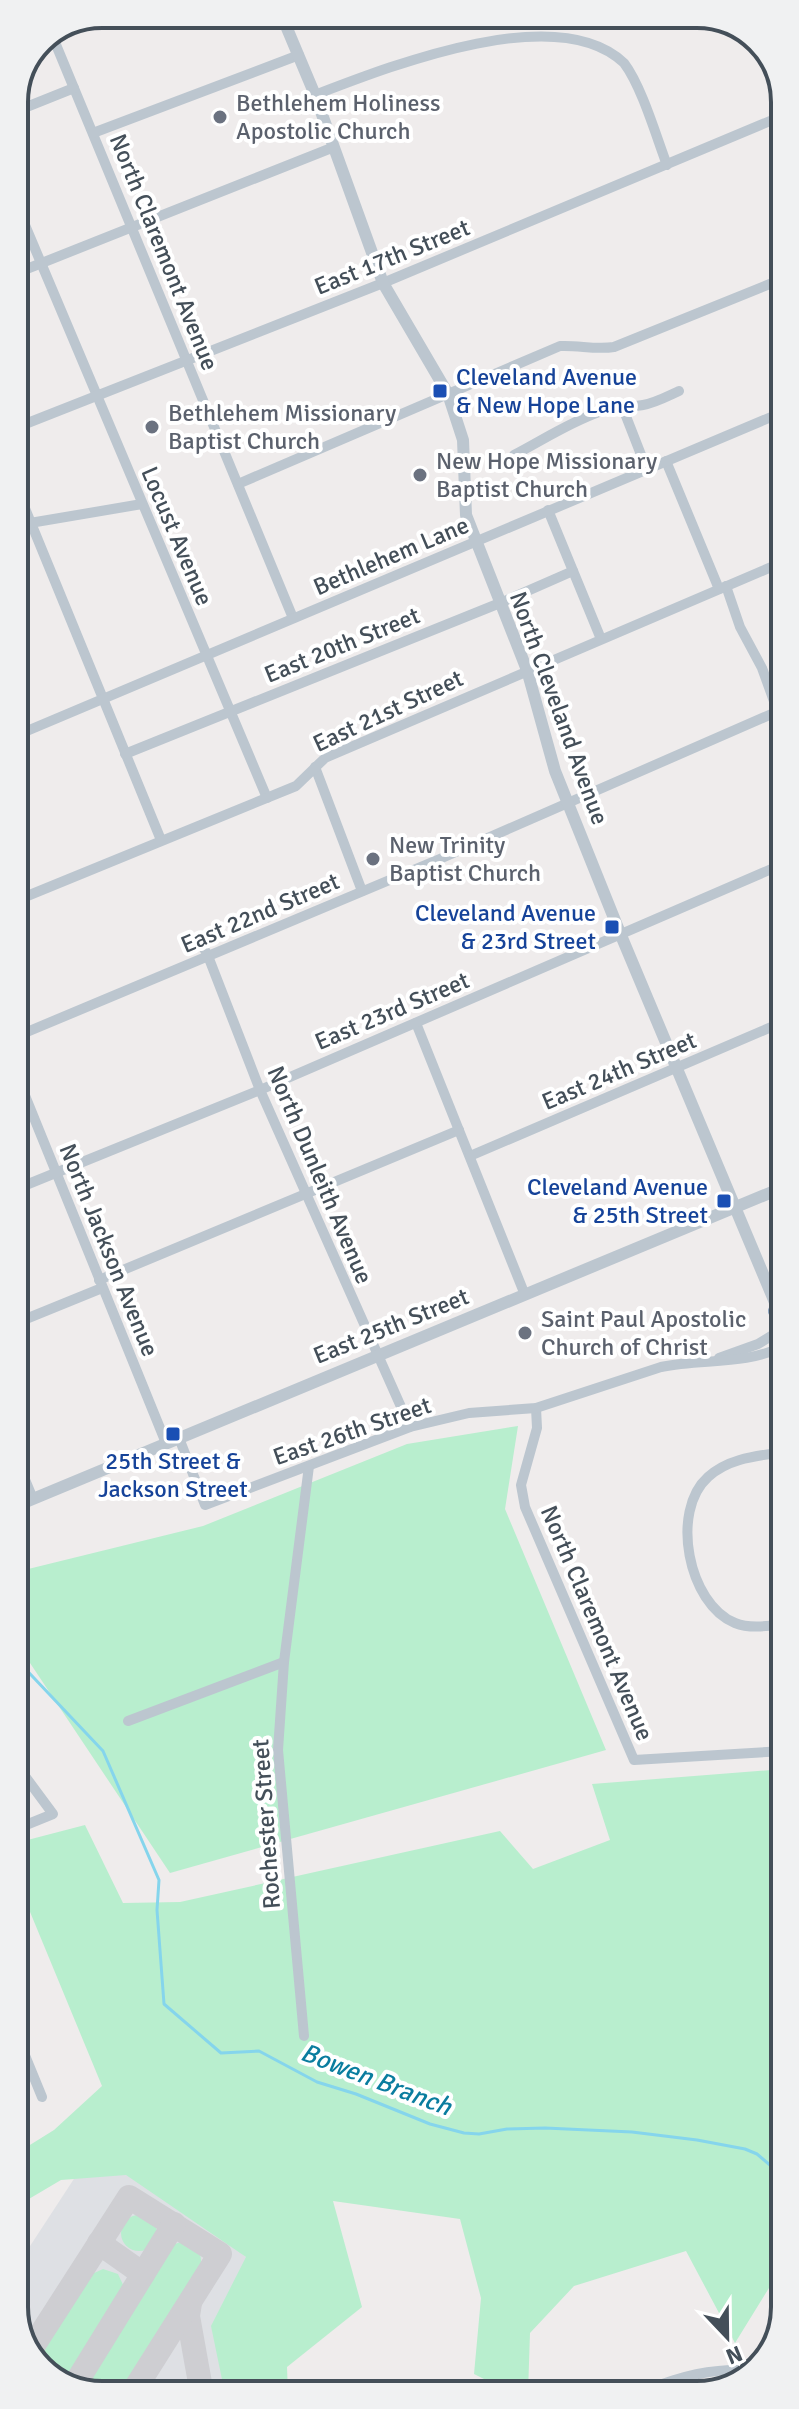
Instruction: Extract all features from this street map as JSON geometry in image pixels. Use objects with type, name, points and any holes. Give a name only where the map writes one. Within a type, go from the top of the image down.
[{"type":"street","name":"North Cleveland Avenue","points":[[287,28],[315,95],[383,283],[448,394],[463,440],[466,515],[527,670],[544,738],[620,933],[771,1293]]},
{"type":"street","points":[[315,95],[479,33],[509,28]]},
{"type":"street","points":[[547,28],[573,30],[601,42],[625,65],[667,165]]},
{"type":"street","name":"North Claremont Avenue","points":[[56,45],[293,618]]},
{"type":"street","points":[[93,133],[299,55]]},
{"type":"street","points":[[28,106],[74,88]]},
{"type":"street","name":"East 17th Street","points":[[28,423],[383,283],[771,121]]},
{"type":"street","points":[[28,269],[334,147]]},
{"type":"street","name":"Locust Avenue","points":[[28,233],[267,798]]},
{"type":"street","points":[[238,484],[560,346],[577,345],[596,350],[614,347],[771,283]]},
{"type":"street","points":[[514,455],[545,439],[553,431],[602,411],[643,405],[679,391]]},
{"type":"street","points":[[622,406],[647,470]]},
{"type":"street","name":"Bethlehem Lane","points":[[28,730],[771,417]]},
{"type":"street","points":[[666,461],[771,689]]},
{"type":"street","points":[[30,523],[142,504]]},
{"type":"street","points":[[548,510],[601,639]]},
{"type":"street","points":[[28,518],[161,840]]},
{"type":"street","name":"East 21st Street","points":[[28,896],[296,786],[325,758],[771,567]]},
{"type":"street","name":"East 20th Street","points":[[125,754],[573,571]]},
{"type":"street","name":"East 22nd Street","points":[[28,1032],[771,714]]},
{"type":"street","points":[[315,767],[362,891]]},
{"type":"street","name":"East 23rd Street","points":[[28,1184],[260,1090],[771,869]]},
{"type":"street","name":"North Dunleith Avenue","points":[[198,937],[260,1090],[410,1427]]},
{"type":"street","points":[[416,1023],[525,1295]]},
{"type":"street","name":"East 24th Street","points":[[470,1156],[771,1027]]},
{"type":"street","name":"North Jackson Avenue","points":[[28,1103],[100,1284],[205,1505]]},
{"type":"street","points":[[28,1317],[459,1130]]},
{"type":"street","name":"East 25th Street","points":[[28,1501],[771,1192]]},
{"type":"street","points":[[702,1362],[758,1344],[771,1330]]},
{"type":"street","points":[[702,1362],[742,1360],[771,1350]]},
{"type":"street","name":"East 26th Street","points":[[205,1505],[410,1427],[469,1413],[536,1408],[661,1367],[702,1362]]},
{"type":"street","name":"North Claremont Avenue","points":[[536,1408],[537,1428],[521,1485],[525,1507],[634,1760],[771,1752]]},
{"type":"street","points":[[771,1454],[726,1464],[709,1476],[697,1491],[691,1506],[688,1538],[695,1577],[713,1608],[732,1622],[744,1626],[771,1625]]},
{"type":"street","name":"Rochester Street","points":[[304,2036],[278,1750],[284,1662],[309,1466]]},
{"type":"street","points":[[28,1487],[33,1499]]},
{"type":"street","points":[[128,1721],[284,1662]]},
{"type":"street","points":[[28,1780],[53,1814],[28,1824]]},
{"type":"street","points":[[28,2063],[42,2097]]},
{"type":"street","points":[[672,2381],[718,2369],[735,2369]]},
{"type":"shaded area","points":[[102,2136],[259,2268],[272,2381],[97,2381],[65,2371],[43,2352],[31,2326],[28,2249]]},
{"type":"green space","points":[[518,1426],[505,1509],[606,1750],[170,1873],[28,1660],[28,1569],[203,1526],[407,1444]]},
{"type":"green space","points":[[771,1770],[771,2285],[735,2343],[686,2251],[574,2286],[530,2333],[528,2381],[488,2381],[474,2374],[481,2298],[460,2219],[333,2201],[362,2307],[287,2367],[288,2381],[222,2381],[211,2326],[246,2257],[126,2175],[61,2180],[28,2200],[28,2146],[54,2130],[102,2086],[28,1907],[28,1840],[85,1825],[123,1903],[180,1902],[500,1831],[533,1869],[610,1840],[592,1784]]},
{"type":"green space","points":[[139,2215],[151,2221],[157,2233],[151,2245],[139,2251],[127,2245],[121,2233],[127,2221]]},
{"type":"green space","points":[[181,2242],[193,2245],[199,2252],[200,2274],[132,2381],[84,2378],[169,2246]]},
{"type":"green space","points":[[103,2269],[118,2274],[124,2287],[70,2373],[53,2363],[43,2352],[92,2274]]},
{"type":"waterway","name":"Bowen Branch","points":[[28,1672],[103,1751],[159,1880],[157,1910],[164,2004],[221,2053],[259,2051],[317,2082],[430,2124],[464,2133],[545,2128],[632,2132],[745,2149],[771,2166]]},
{"type":"taxiway","points":[[37,2341],[129,2197],[220,2254],[140,2381]]},
{"type":"taxiway","points":[[80,2377],[174,2224]]},
{"type":"taxiway","points":[[99,2243],[143,2274]]},
{"type":"taxiway","points":[[190,2303],[188,2316],[200,2381]]},
{"type":"place","name":"Bethlehem Holiness Apostolic Church","points":[[220,117]]},
{"type":"place","name":"Cleveland Avenue & New Hope Lane","points":[[440,391]]},
{"type":"place","name":"Bethlehem Missionary Baptist Church","points":[[152,427]]},
{"type":"place","name":"New Hope Missionary Baptist Church","points":[[420,475]]},
{"type":"place","name":"New Trinity Baptist Church","points":[[373,859]]},
{"type":"place","name":"Cleveland Avenue & 23rd Street","points":[[612,927]]},
{"type":"place","name":"Cleveland Avenue & 25th Street","points":[[724,1201]]},
{"type":"place","name":"Saint Paul Apostolic Church of Christ","points":[[525,1333]]},
{"type":"place","name":"25th Street & Jackson Street","points":[[173,1434]]}]
